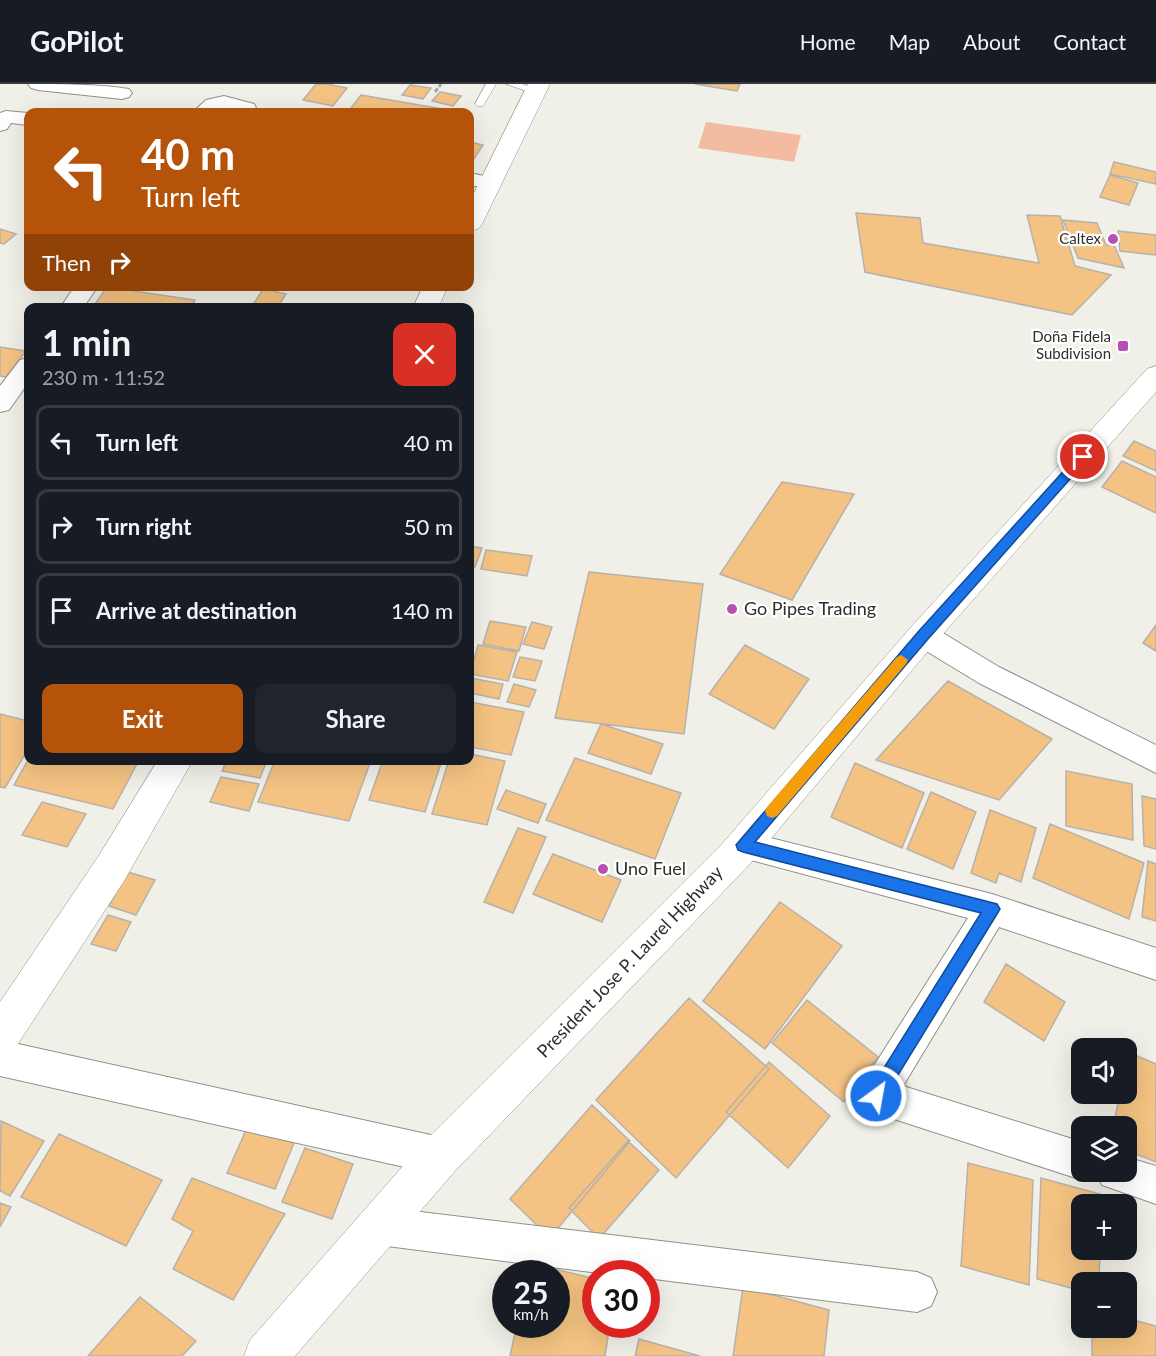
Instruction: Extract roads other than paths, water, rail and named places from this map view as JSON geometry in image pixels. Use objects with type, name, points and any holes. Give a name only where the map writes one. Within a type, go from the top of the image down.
[{"type":"main road","points":[[474,207],[480,181],[538,87]]},
{"type":"main road","name":"President Jose P. Laurel Highway","points":[[266,1356],[440,1156],[743,845],[923,635],[1156,375]]},
{"type":"main road","points":[[0,1036],[111,869],[173,765]]},
{"type":"street","points":[[38,84],[122,93],[114,84]]},
{"type":"street","points":[[0,125],[6,117],[24,119]]},
{"type":"street","points":[[0,404],[24,371]]},
{"type":"street","points":[[923,635],[989,675],[1156,760]]},
{"type":"street","points":[[743,845],[992,909],[1156,964]]},
{"type":"street","points":[[992,909],[876,1096],[1071,1158]]},
{"type":"street","points":[[0,1058],[440,1156]]},
{"type":"street","points":[[1137,1179],[1156,1185]]},
{"type":"street","points":[[379,1226],[917,1292]]},
{"type":"lane","points":[[480,104],[491,84]]},
{"type":"lane","points":[[511,84],[538,87]]},
{"type":"place","name":"Caltex","points":[[1113,239]]},
{"type":"place","name":"Doña Fidela Subdivision","points":[[1123,346]]},
{"type":"place","name":"Go Pipes Trading","points":[[732,609]]},
{"type":"place","name":"Uno Fuel","points":[[603,869]]}]
